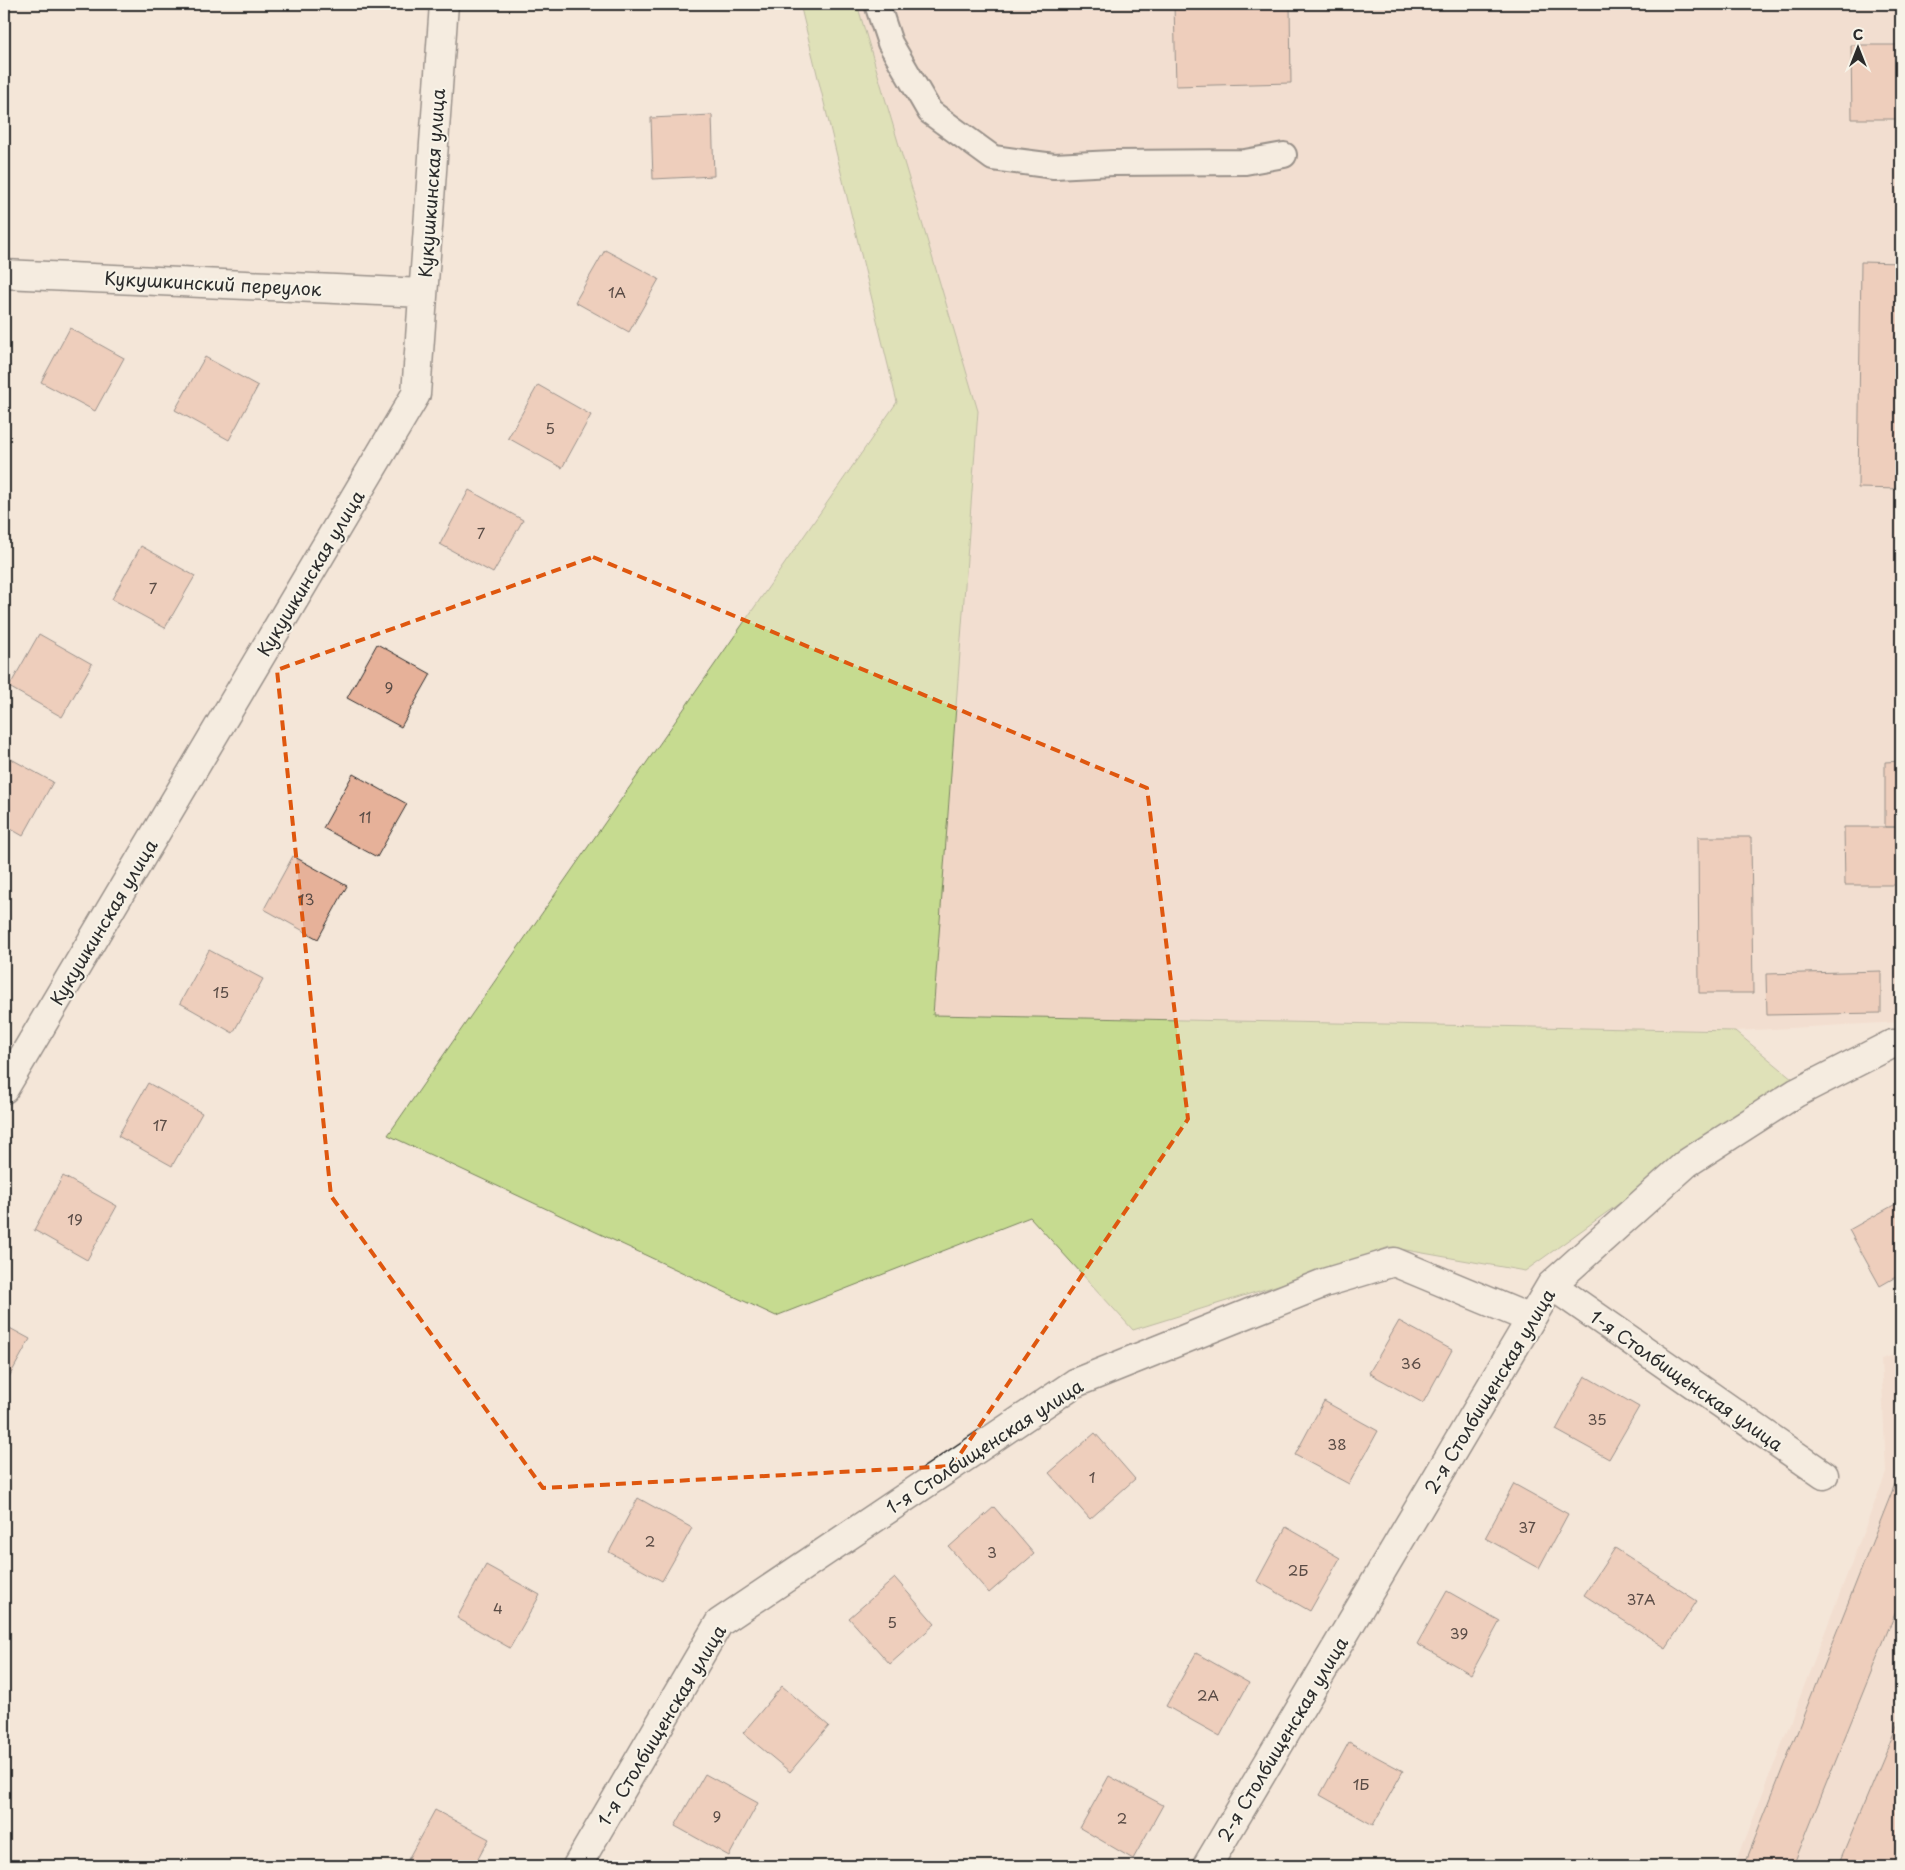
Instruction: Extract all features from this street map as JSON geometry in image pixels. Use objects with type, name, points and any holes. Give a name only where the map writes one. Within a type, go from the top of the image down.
[{"type":"street","name":"Кукушкинская улица","points":[[8,1072],[416,394],[444,4]]},
{"type":"street","name":"Кукушкинский переулок","points":[[4,274],[423,293]]},
{"type":"street","name":"2-я Столбищенская улица","points":[[1207,1866],[1551,1285],[1687,1163],[1796,1093],[1892,1044],[1901,1044]]},
{"type":"street","name":"1-я Столбищенская улица","points":[[577,1866],[719,1623],[1075,1383],[1324,1283],[1394,1262],[1531,1318]]},
{"type":"street","name":"1-я Столбищенская улица","points":[[1551,1285],[1824,1475]]},
{"type":"lane","points":[[877,4],[890,43],[930,112],[993,158],[1054,166],[1113,163],[1245,162],[1284,155]]},
{"type":"highlighted area","points":[[593,557],[1147,788],[1188,1119],[952,1466],[543,1488],[331,1196],[277,670]]},
{"type":"shaded area","points":[[857,4],[1901,4],[1901,1022],[1735,1031],[933,1015],[978,411]]},
{"type":"shaded area","points":[[1901,1353],[1901,1866],[1735,1866],[1886,1473],[1881,1359]]},
{"type":"green space","points":[[800,4],[857,4],[978,411],[933,1015],[1735,1031],[1793,1079],[1525,1271],[1389,1247],[1327,1270],[1133,1330],[1030,1217],[776,1316],[388,1135],[897,402]]},
{"type":"building","points":[[1174,4],[1290,4],[1291,83],[1176,86]]},
{"type":"building","points":[[1851,45],[1901,45],[1901,119],[1852,119]]},
{"type":"building","points":[[712,115],[714,176],[653,179],[651,118]]},
{"type":"building","points":[[605,250],[659,279],[629,332],[575,302]]},
{"type":"building","points":[[1861,262],[1901,263],[1901,489],[1858,488]]},
{"type":"building","points":[[70,328],[124,358],[95,411],[41,382]]},
{"type":"building","points":[[205,357],[258,386],[229,440],[175,410]]},
{"type":"building","points":[[538,385],[591,415],[562,468],[508,438]]},
{"type":"building","points":[[469,490],[523,520],[493,573],[440,544]]},
{"type":"building","points":[[141,546],[195,576],[165,628],[112,599]]},
{"type":"building","points":[[39,634],[92,664],[62,717],[9,687]]},
{"type":"building","points":[[377,644],[431,674],[401,727],[347,698]]},
{"type":"building","points":[[4,755],[53,782],[23,836],[4,825]]},
{"type":"building","points":[[1901,761],[1901,827],[1885,827],[1885,762]]},
{"type":"building","points":[[353,774],[407,804],[377,857],[323,828]]},
{"type":"building","points":[[1844,827],[1901,827],[1901,885],[1845,885]]},
{"type":"building","points":[[1698,837],[1751,837],[1753,993],[1699,993]]},
{"type":"building","points":[[293,856],[347,886],[318,939],[264,909]]},
{"type":"building","points":[[4,949],[11,952],[4,965]]},
{"type":"building","points":[[209,950],[263,979],[233,1033],[180,1003]]},
{"type":"building","points":[[1881,971],[1881,1013],[1767,1015],[1766,974]]},
{"type":"building","points":[[148,1083],[202,1113],[172,1166],[118,1136]]},
{"type":"building","points":[[63,1176],[117,1206],[87,1260],[34,1230]]},
{"type":"building","points":[[1901,1201],[1901,1274],[1880,1286],[1849,1230]]},
{"type":"building","points":[[1399,1321],[1452,1350],[1423,1403],[1369,1373]]},
{"type":"building","points":[[4,1325],[30,1339],[4,1386]]},
{"type":"building","points":[[1585,1376],[1639,1407],[1609,1459],[1556,1430]]},
{"type":"building","points":[[1324,1401],[1378,1431],[1349,1484],[1295,1455]]},
{"type":"building","points":[[1095,1433],[1135,1479],[1090,1519],[1049,1473]]},
{"type":"building","points":[[1514,1484],[1568,1514],[1539,1568],[1485,1538]]},
{"type":"building","points":[[1895,1484],[1901,1487],[1901,1598],[1793,1866],[1744,1866]]},
{"type":"building","points":[[638,1498],[692,1528],[662,1581],[609,1552]]},
{"type":"building","points":[[994,1507],[1034,1554],[989,1593],[949,1547]]},
{"type":"building","points":[[1286,1527],[1340,1558],[1310,1611],[1257,1581]]},
{"type":"building","points":[[1615,1548],[1697,1601],[1666,1648],[1584,1595]]},
{"type":"building","points":[[486,1565],[540,1595],[510,1648],[457,1618]]},
{"type":"building","points":[[895,1578],[935,1624],[890,1664],[849,1618]]},
{"type":"building","points":[[1447,1591],[1500,1621],[1471,1674],[1417,1644]]},
{"type":"building","points":[[1196,1653],[1249,1683],[1220,1736],[1166,1706]]},
{"type":"building","points":[[782,1686],[829,1726],[790,1772],[743,1733]]},
{"type":"building","points":[[1901,1716],[1901,1866],[1838,1866]]},
{"type":"building","points":[[1349,1742],[1403,1771],[1373,1825],[1320,1795]]},
{"type":"building","points":[[705,1774],[758,1803],[729,1856],[675,1826]]},
{"type":"building","points":[[1109,1776],[1163,1805],[1133,1859],[1080,1828]]},
{"type":"building","points":[[435,1810],[489,1839],[474,1866],[411,1866],[406,1863]]}]
